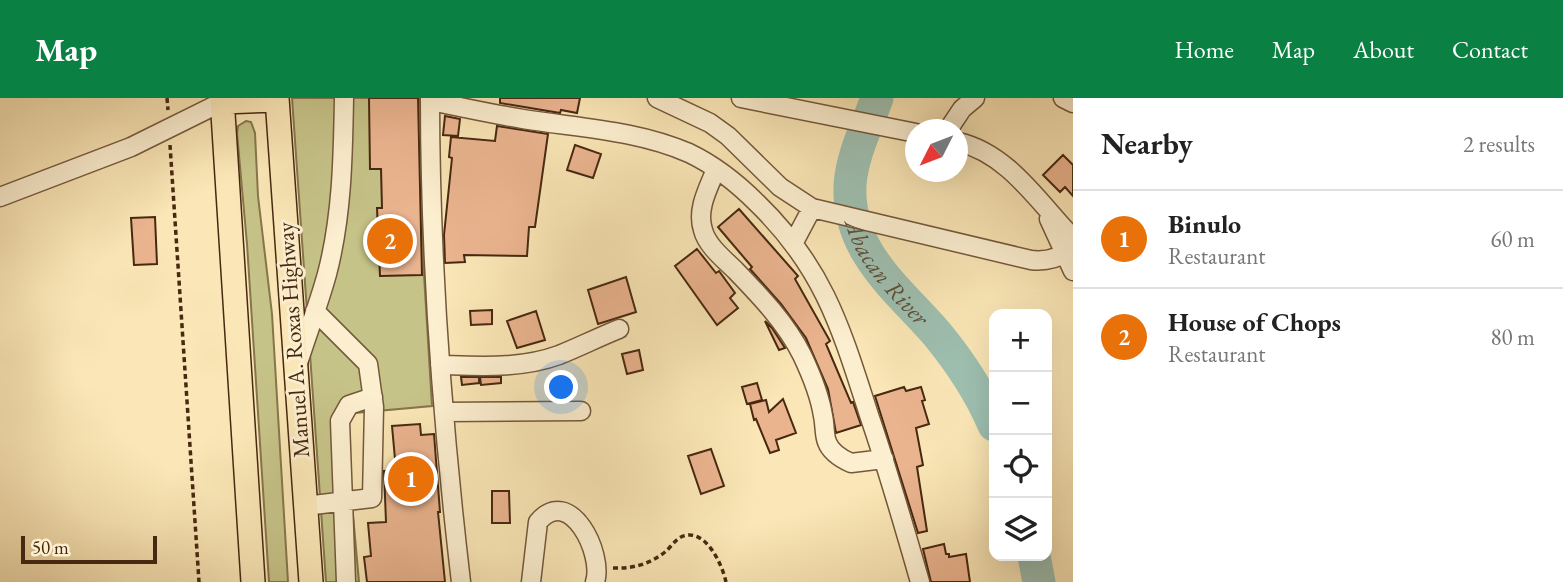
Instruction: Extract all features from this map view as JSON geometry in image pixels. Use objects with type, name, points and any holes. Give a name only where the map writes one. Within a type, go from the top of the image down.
[{"type":"main road","points":[[253,582],[222,100],[277,99]]},
{"type":"main road","name":"Manuel A. Roxas Highway","points":[[277,99],[310,582]]},
{"type":"street","points":[[296,370],[327,273],[336,227],[342,165],[344,98]]},
{"type":"street","points":[[657,98],[719,130],[780,187],[812,208],[1031,260],[1070,258],[1045,209]]},
{"type":"street","points":[[741,98],[905,132]]},
{"type":"street","points":[[1063,98],[1073,103]]},
{"type":"street","points":[[461,582],[444,412],[432,245],[430,99],[525,119],[622,132],[689,153],[743,189],[794,242],[811,267],[843,334],[884,459],[919,582]]},
{"type":"street","points":[[0,197],[131,147],[222,100]]},
{"type":"street","points":[[955,119],[965,102]]},
{"type":"street","points":[[968,146],[999,160],[1073,238]]},
{"type":"street","points":[[716,169],[703,202],[703,232],[713,247],[769,306],[789,332],[815,388],[823,414],[827,442],[834,452],[851,463],[884,459]]},
{"type":"street","points":[[794,242],[812,208]]},
{"type":"street","points":[[305,506],[372,498],[373,397],[368,364],[314,311]]},
{"type":"street","points":[[440,365],[491,366],[537,361],[619,329]]},
{"type":"street","points":[[346,582],[340,421],[349,405],[373,397]]},
{"type":"street","points":[[444,412],[581,411]]},
{"type":"street","points":[[531,582],[538,522],[544,515],[552,512],[561,511],[579,523],[593,549],[596,574]]},
{"type":"path","points":[[167,98],[200,582]]},
{"type":"path","points":[[596,574],[646,564],[680,538],[689,536],[697,537],[717,556],[726,582]]},
{"type":"shaded area","points":[[292,98],[420,98],[424,275],[432,406],[344,414],[359,582],[326,582]]},
{"type":"shaded area","points":[[246,121],[251,122],[255,133],[258,196],[272,314],[288,582],[269,582],[237,133],[238,126]]},
{"type":"building","points":[[369,98],[418,98],[422,275],[380,276],[377,208],[382,208],[381,169],[370,169]]},
{"type":"building","points":[[500,98],[580,98],[577,113],[561,110],[560,113],[500,103]]},
{"type":"building","points":[[445,116],[460,119],[458,136],[443,135]]},
{"type":"building","points":[[497,126],[548,134],[535,227],[529,227],[527,256],[464,255],[465,262],[445,263],[444,235],[452,158],[449,157],[451,137],[495,141]]},
{"type":"building","points":[[575,145],[601,154],[593,178],[567,170]]},
{"type":"building","points":[[1063,155],[1073,165],[1073,196],[1065,187],[1060,192],[1043,175]]},
{"type":"building","points":[[739,209],[798,276],[795,279],[830,341],[826,344],[861,425],[836,433],[828,389],[806,338],[718,227]]},
{"type":"building","points":[[155,217],[157,264],[134,265],[131,218]]},
{"type":"building","points":[[697,249],[716,273],[719,271],[735,293],[730,298],[738,308],[717,325],[675,266]]},
{"type":"building","points":[[626,277],[636,312],[598,324],[588,290]]},
{"type":"building","points":[[492,310],[492,324],[471,325],[470,311]]},
{"type":"building","points":[[536,311],[545,340],[517,348],[507,321]]},
{"type":"building","points":[[765,321],[772,328],[785,348],[779,350]]},
{"type":"building","points":[[639,350],[643,370],[627,374],[622,354]]},
{"type":"building","points":[[461,377],[479,377],[479,383],[462,385]]},
{"type":"building","points":[[480,377],[501,377],[501,383],[481,385]]},
{"type":"building","points":[[757,383],[762,400],[747,404],[742,387]]},
{"type":"building","points":[[904,387],[906,391],[921,387],[929,424],[916,428],[923,465],[917,467],[927,531],[918,533],[875,396]]},
{"type":"building","points":[[783,399],[796,433],[776,440],[779,450],[770,453],[756,419],[754,420],[750,404],[766,400],[769,412]]},
{"type":"building","points":[[420,424],[421,435],[434,434],[445,582],[367,582],[364,557],[371,556],[368,523],[386,522],[384,471],[396,470],[392,426]]},
{"type":"building","points":[[711,449],[724,486],[701,494],[688,456]]},
{"type":"building","points":[[492,491],[509,491],[510,523],[492,523]]},
{"type":"building","points":[[944,544],[949,557],[966,554],[970,582],[931,582],[923,549]]},
{"type":"waterway","name":"Abacan River","points":[[877,98],[851,174],[851,209],[857,230],[878,268],[937,334],[961,366],[989,415]]},
{"type":"waterway","name":"Abacan River","points":[[1035,561],[1039,582]]},
{"type":"place","name":"House of Chops","points":[[390,241]]},
{"type":"place","name":"Binulo","points":[[411,479]]}]
